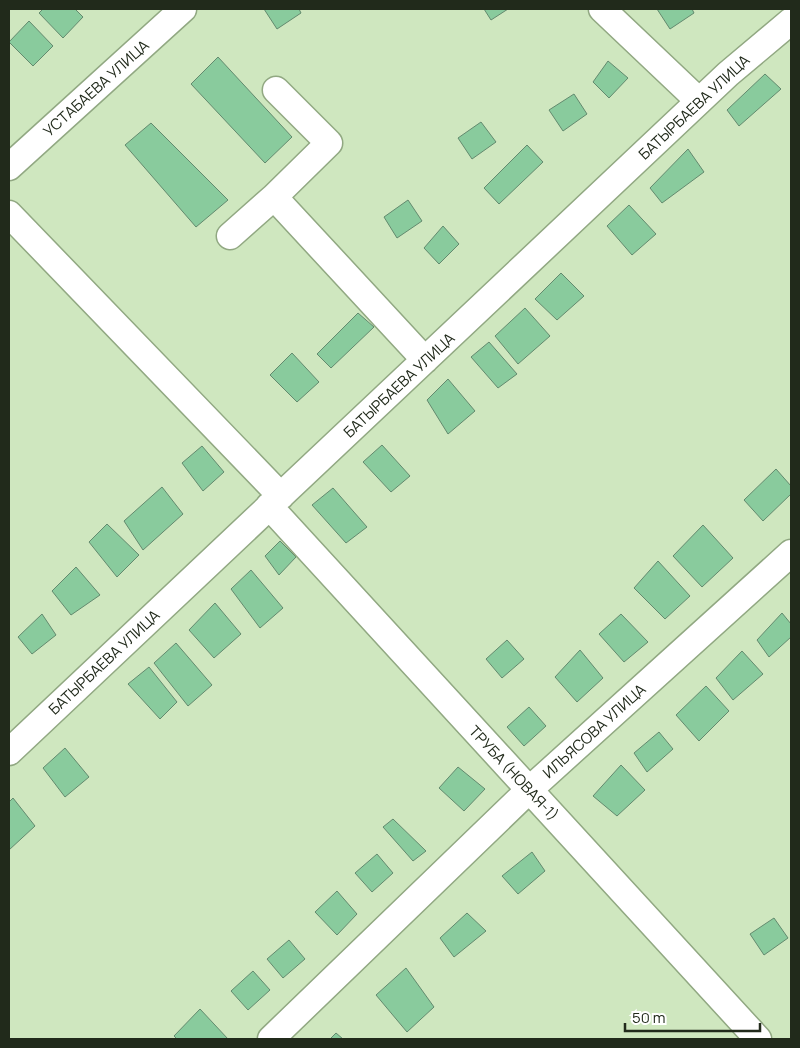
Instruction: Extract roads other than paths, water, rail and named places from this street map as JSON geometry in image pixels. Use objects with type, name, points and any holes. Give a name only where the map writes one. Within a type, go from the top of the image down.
[{"type":"street","name":"УСТАБАЕВА УЛИЦА","points":[[9,167],[183,9]]},
{"type":"street","points":[[602,9],[699,101]]},
{"type":"street","name":"БАТЫРБАЕВА УЛИЦА","points":[[9,752],[699,101],[791,21]]},
{"type":"street","points":[[230,236],[330,143],[276,90]]},
{"type":"street","points":[[274,197],[425,360]]},
{"type":"street","name":"ТРУБА (НОВАЯ-1)","points":[[9,214],[275,501],[529,790],[758,1039]]},
{"type":"street","name":"ИЛЬЯСОВА УЛИЦА","points":[[271,1039],[529,790],[791,553]]}]
